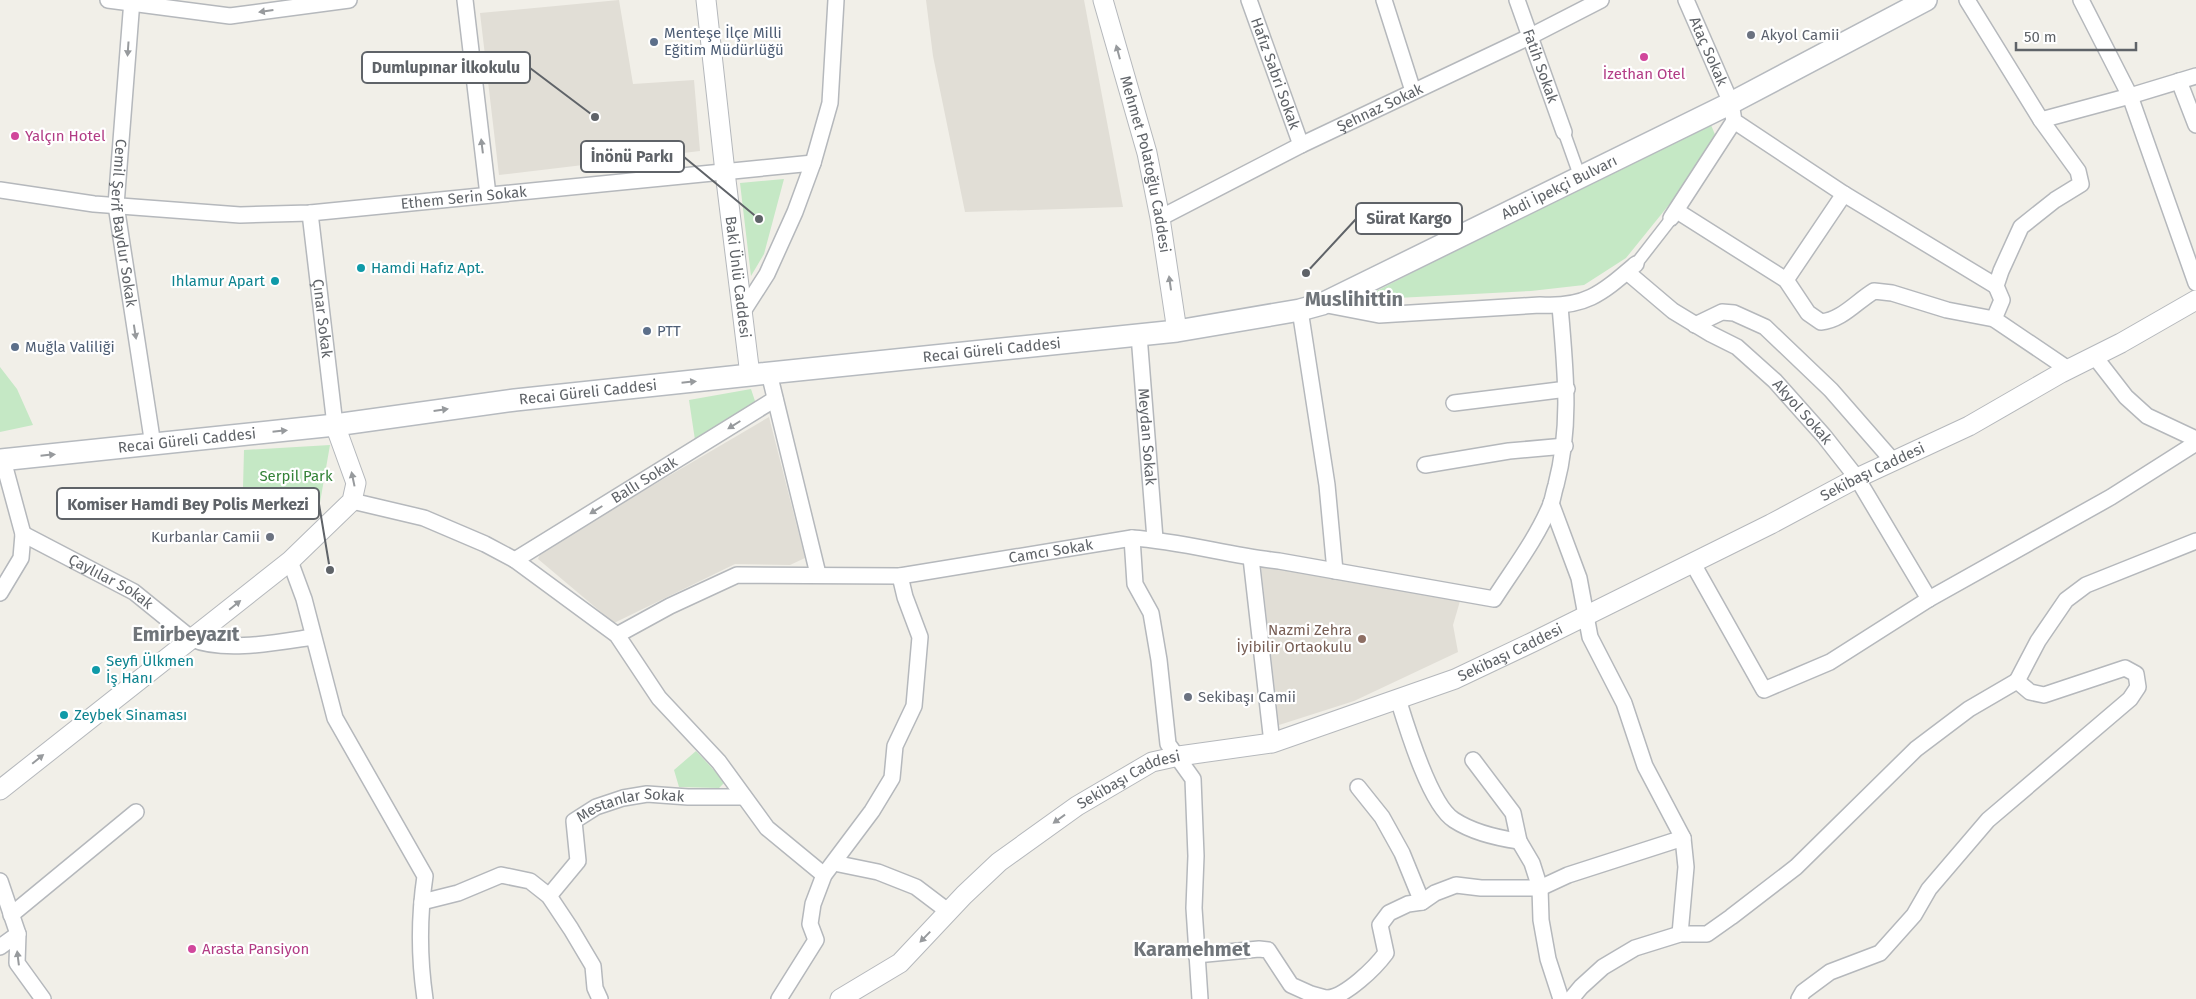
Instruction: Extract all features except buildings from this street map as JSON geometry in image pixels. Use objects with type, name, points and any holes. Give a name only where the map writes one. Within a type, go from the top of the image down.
[{"type":"main road","name":"Abdi İpekçi Bulvarı","points":[[1177,331],[1300,310],[1322,304],[1580,177],[1733,112],[1926,0]]},
{"type":"main road","name":"Recai Güreli Caddesi","points":[[2,460],[335,424],[515,400],[1177,331]]},
{"type":"street","points":[[108,0],[230,16],[349,0]]},
{"type":"street","points":[[465,0],[488,195]]},
{"type":"street","name":"Baki Ünlü Caddesi","points":[[706,0],[742,313],[760,374]]},
{"type":"street","points":[[742,313],[767,274],[795,212],[813,163],[830,103],[836,0]]},
{"type":"street","name":"Mehmet Polatoğlu Caddesi","points":[[1103,0],[1147,153],[1160,218],[1177,331]]},
{"type":"street","name":"Hafız Sabri Sokak","points":[[1249,0],[1301,145]]},
{"type":"street","points":[[1384,0],[1413,91]]},
{"type":"street","name":"Fatih Sokak","points":[[1517,0],[1564,132]]},
{"type":"street","name":"Şehnaz Sokak","points":[[1160,218],[1301,145],[1529,37],[1601,0]]},
{"type":"street","name":"Ataç Sokak","points":[[1686,0],[1733,112]]},
{"type":"street","points":[[1967,0],[2041,120],[2078,170],[2081,184],[2054,200],[2021,228],[1996,286]]},
{"type":"street","points":[[2081,0],[2130,96],[2196,283]]},
{"type":"street","name":"Cemil Şerif Baydur Sokak","points":[[132,2],[116,205],[153,445]]},
{"type":"street","points":[[2041,120],[2196,76]]},
{"type":"street","points":[[2180,81],[2196,125]]},
{"type":"street","points":[[1322,304],[1379,315],[1540,305],[1560,306],[1577,303],[1603,292],[1631,268],[1674,215],[1733,112],[1844,194],[1996,286],[2002,300],[1994,319]]},
{"type":"street","points":[[1564,132],[1580,177]]},
{"type":"street","name":"Ethem Serin Sokak","points":[[0,190],[94,204],[240,215],[310,214],[813,163]]},
{"type":"street","points":[[1786,280],[1844,194]]},
{"type":"street","name":"Çınar Sokak","points":[[310,214],[335,424]]},
{"type":"street","points":[[1674,215],[1786,280],[1808,313],[1821,322],[1831,321],[1838,317],[1874,291],[1892,293],[1947,310],[1994,319],[2068,369]]},
{"type":"street","name":"Akyol Sokak","points":[[1631,268],[1673,310],[1695,325],[1737,347],[1775,381],[1824,436],[1857,478],[1929,599]]},
{"type":"street","name":"Sekibaşı Caddesi","points":[[840,999],[900,963],[999,862],[1077,806],[1152,762],[1178,756],[1272,743],[1455,678],[1585,616],[1857,478],[1969,426],[2068,369],[2095,357],[2196,300]]},
{"type":"street","points":[[1560,306],[1566,389],[1564,446],[1561,468],[1551,503],[1579,578],[1590,637],[1624,703],[1645,766],[1682,838],[1686,867],[1680,934]]},
{"type":"street","points":[[1300,310],[1327,485],[1335,571]]},
{"type":"street","points":[[1695,325],[1722,312],[1734,313],[1765,326],[1831,390],[1893,461]]},
{"type":"street","name":"Meydan Sokak","points":[[1139,335],[1155,539]]},
{"type":"street","points":[[2095,357],[2126,397],[2147,416],[2196,439]]},
{"type":"street","points":[[760,374],[775,399],[818,574]]},
{"type":"street","points":[[1454,403],[1566,389]]},
{"type":"street","name":"Ballı Sokak","points":[[515,560],[775,399]]},
{"type":"street","points":[[0,790],[290,561],[352,501],[356,482],[335,424]]},
{"type":"street","points":[[1692,562],[1764,690],[1830,662],[1929,599],[2110,497],[2196,443]]},
{"type":"street","points":[[1425,465],[1509,451],[1564,446]]},
{"type":"street","points":[[0,593],[21,558],[23,534],[2,460]]},
{"type":"street","points":[[352,501],[424,518],[485,544],[515,560],[617,635],[659,698],[719,762],[767,828],[824,876]]},
{"type":"street","name":"Camcı Sokak","points":[[617,635],[670,606],[737,574],[900,576],[1132,538],[1155,539],[1251,558],[1494,599],[1531,541],[1551,503]]},
{"type":"street","name":"Çaylılar Sokak","points":[[23,534],[134,592],[192,639]]},
{"type":"street","points":[[1132,538],[1135,584],[1150,613],[1159,660],[1168,744],[1193,779],[1196,856],[1194,908],[1200,999]]},
{"type":"street","points":[[1571,999],[1603,967],[1635,948],[1680,934],[1707,934],[1796,868],[1916,749],[1969,709],[2017,681],[2038,641],[2066,600],[2086,585],[2196,542]]},
{"type":"street","points":[[1251,558],[1272,743]]},
{"type":"street","points":[[290,561],[304,598],[335,718],[425,876],[422,902],[421,970],[425,999]]},
{"type":"street","points":[[779,999],[816,940],[810,924],[813,904],[824,876],[872,811],[892,778],[895,746],[914,706],[920,637],[905,597],[900,576]]},
{"type":"street","points":[[192,639],[202,643],[260,646],[313,636]]},
{"type":"street","points":[[1799,999],[1803,992],[1830,972],[1880,953],[1914,915],[1929,889],[1988,820],[2130,699],[2138,687],[2136,674],[2125,668],[2044,695],[2030,692],[2017,681]]},
{"type":"street","points":[[1398,699],[1413,749],[1442,809],[1454,820],[1492,838],[1520,841]]},
{"type":"street","points":[[1473,760],[1513,813],[1520,841],[1532,863],[1540,888],[1540,920],[1548,959],[1561,999]]},
{"type":"street","points":[[1358,787],[1382,817],[1402,853],[1422,902]]},
{"type":"street","name":"Mestanlar Sokak","points":[[549,896],[578,861],[574,821],[596,807],[622,798],[647,794],[688,797],[744,797]]},
{"type":"street","points":[[11,915],[136,812]]},
{"type":"street","points":[[1196,954],[1258,949],[1268,950],[1291,986],[1328,999],[1338,997],[1376,968],[1386,953],[1380,925],[1389,913],[1408,904],[1422,902],[1435,893],[1456,885],[1480,888],[1540,888],[1568,875],[1682,838]]},
{"type":"street","points":[[834,863],[878,872],[916,887],[949,912]]},
{"type":"street","points":[[422,902],[458,893],[501,875],[530,881],[549,896],[593,966],[595,988],[600,999]]},
{"type":"street","points":[[0,880],[18,934],[17,963],[43,999]]},
{"type":"street","points":[[0,947],[18,934]]},
{"type":"shaded area","points":[[619,0],[633,84],[694,80],[700,151],[499,175],[480,13]]},
{"type":"shaded area","points":[[926,0],[1084,0],[1123,207],[965,212],[933,56]]},
{"type":"shaded area","points":[[769,417],[805,558],[790,565],[735,564],[614,623],[538,559],[541,551]]},
{"type":"shaded area","name":"Nazmi Zehra İyibilir Ortaokulu","points":[[1261,566],[1460,601],[1453,625],[1458,652],[1354,701],[1279,725]]},
{"type":"green space","points":[[1709,120],[1716,137],[1689,180],[1626,258],[1584,285],[1531,291],[1359,300]]},
{"type":"green space","points":[[784,179],[764,254],[751,276],[740,183]]},
{"type":"green space","points":[[0,367],[17,389],[33,425],[0,432]]},
{"type":"green space","points":[[751,389],[756,404],[695,440],[689,400]]},
{"type":"green space","name":"Serpil Park","points":[[330,445],[318,514],[243,488],[244,450]]},
{"type":"green space","points":[[696,751],[725,782],[719,788],[679,787],[674,770]]},
{"type":"place","name":"Akyol Camii","points":[[1751,35]]},
{"type":"place","name":"Menteşe İlçe Milli Eğitim Müdürlüğü","points":[[654,42]]},
{"type":"place","name":"İzethan Otel","points":[[1644,57]]},
{"type":"place","name":"Dumlupınar İlkokulu","points":[[595,117]]},
{"type":"place","name":"Yalçın Hotel","points":[[15,136]]},
{"type":"place","name":"İnönü Parkı","points":[[759,219]]},
{"type":"place","name":"Hamdi Hafız Apt.","points":[[361,268]]},
{"type":"place","name":"Sürat Kargo","points":[[1306,273]]},
{"type":"place","name":"Ihlamur Apart","points":[[275,281]]},
{"type":"place","name":"PTT","points":[[647,331]]},
{"type":"place","name":"Muğla Valiliği","points":[[15,347]]},
{"type":"place","name":"Kurbanlar Camii","points":[[270,537]]},
{"type":"place","name":"Komiser Hamdi Bey Polis Merkezi","points":[[330,570]]},
{"type":"place","name":"Nazmi Zehra İyibilir Ortaokulu","points":[[1362,639]]},
{"type":"place","name":"Seyfi Ülkmen İş Hanı","points":[[96,670]]},
{"type":"place","name":"Sekibaşı Camii","points":[[1188,697]]},
{"type":"place","name":"Zeybek Sinaması","points":[[64,715]]},
{"type":"place","name":"Arasta Pansiyon","points":[[192,949]]},
{"type":"district","name":"Muslihittin","points":[[1354,299]]},
{"type":"district","name":"Emirbeyazıt","points":[[186,634]]},
{"type":"district","name":"Karamehmet","points":[[1192,949]]}]
